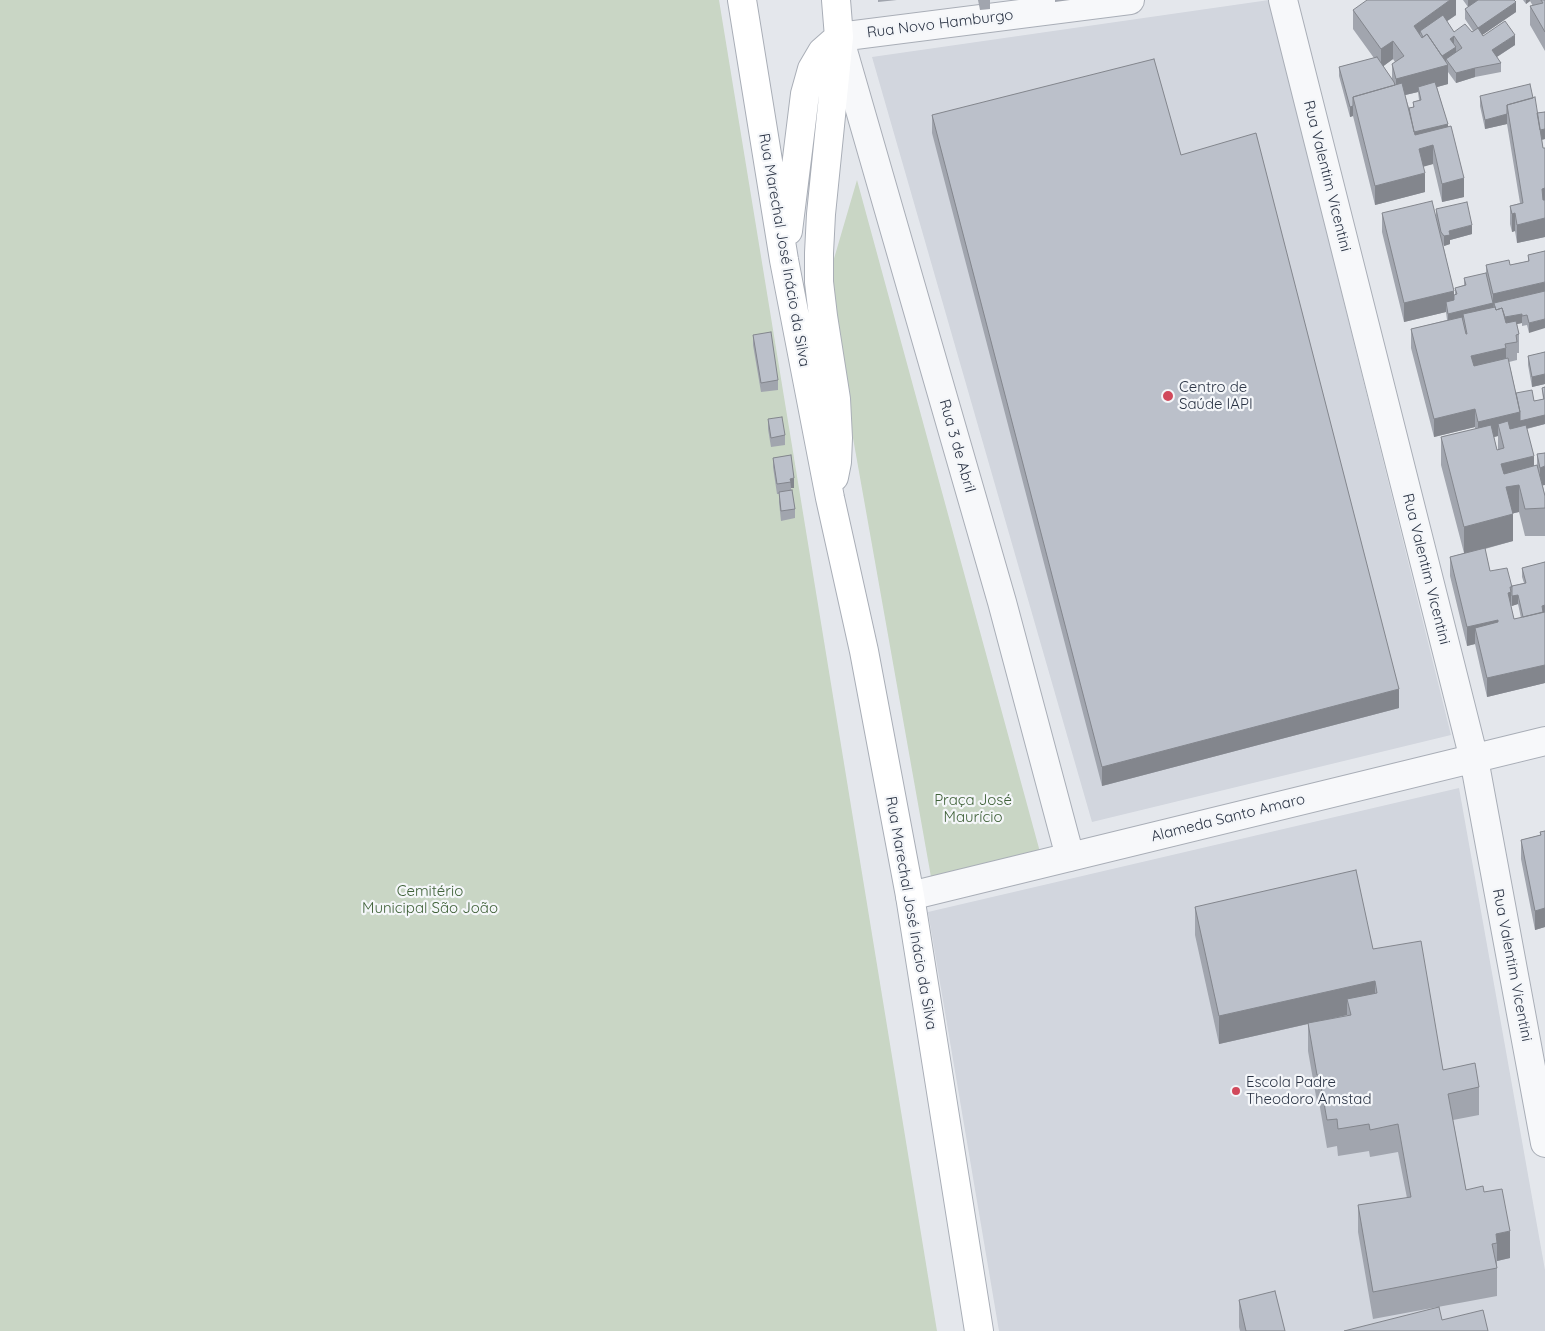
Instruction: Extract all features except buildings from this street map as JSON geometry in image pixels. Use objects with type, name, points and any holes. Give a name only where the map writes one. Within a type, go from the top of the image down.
[{"type":"main road","name":"Rua Marechal José Inácio da Silva","points":[[742,0],[784,260],[830,498],[864,651],[910,896],[979,1331]]},
{"type":"main road","name":"Rua Marechal José Inácio da Silva","points":[[830,498],[838,462],[838,438],[836,399],[819,282],[819,253],[821,214],[839,37],[836,0]]},
{"type":"main road","points":[[784,260],[807,86],[812,69],[822,52],[839,37]]},
{"type":"street","name":"Rua Novo Hamburgo","points":[[839,37],[1130,0]]},
{"type":"street","name":"Rua Valentim Vicentini","points":[[1283,0],[1474,759],[1545,1143]]},
{"type":"street","name":"Rua 3 de Abril","points":[[839,37],[1002,602],[1070,857]]},
{"type":"street","name":"Alameda Santo Amaro","points":[[910,896],[1545,741]]},
{"type":"shaded area","name":"Centro de Saúde IAPI","points":[[1269,0],[1451,735],[1092,822],[872,57]]},
{"type":"shaded area","name":"Escola Padre Theodoro Amstad","points":[[1459,788],[1545,1270],[1545,1331],[999,1331],[928,912]]},
{"type":"green space","name":"Cemitério Municipal São João","points":[[0,0],[719,0],[937,1331],[0,1331]]},
{"type":"green space","name":"Praça José Maurício","points":[[857,180],[1040,852],[931,877],[826,286]]},
{"type":"place","name":"Centro de Saúde IAPI","points":[[1168,396]]},
{"type":"place","name":"Escola Padre Theodoro Amstad","points":[[1236,1091]]}]
